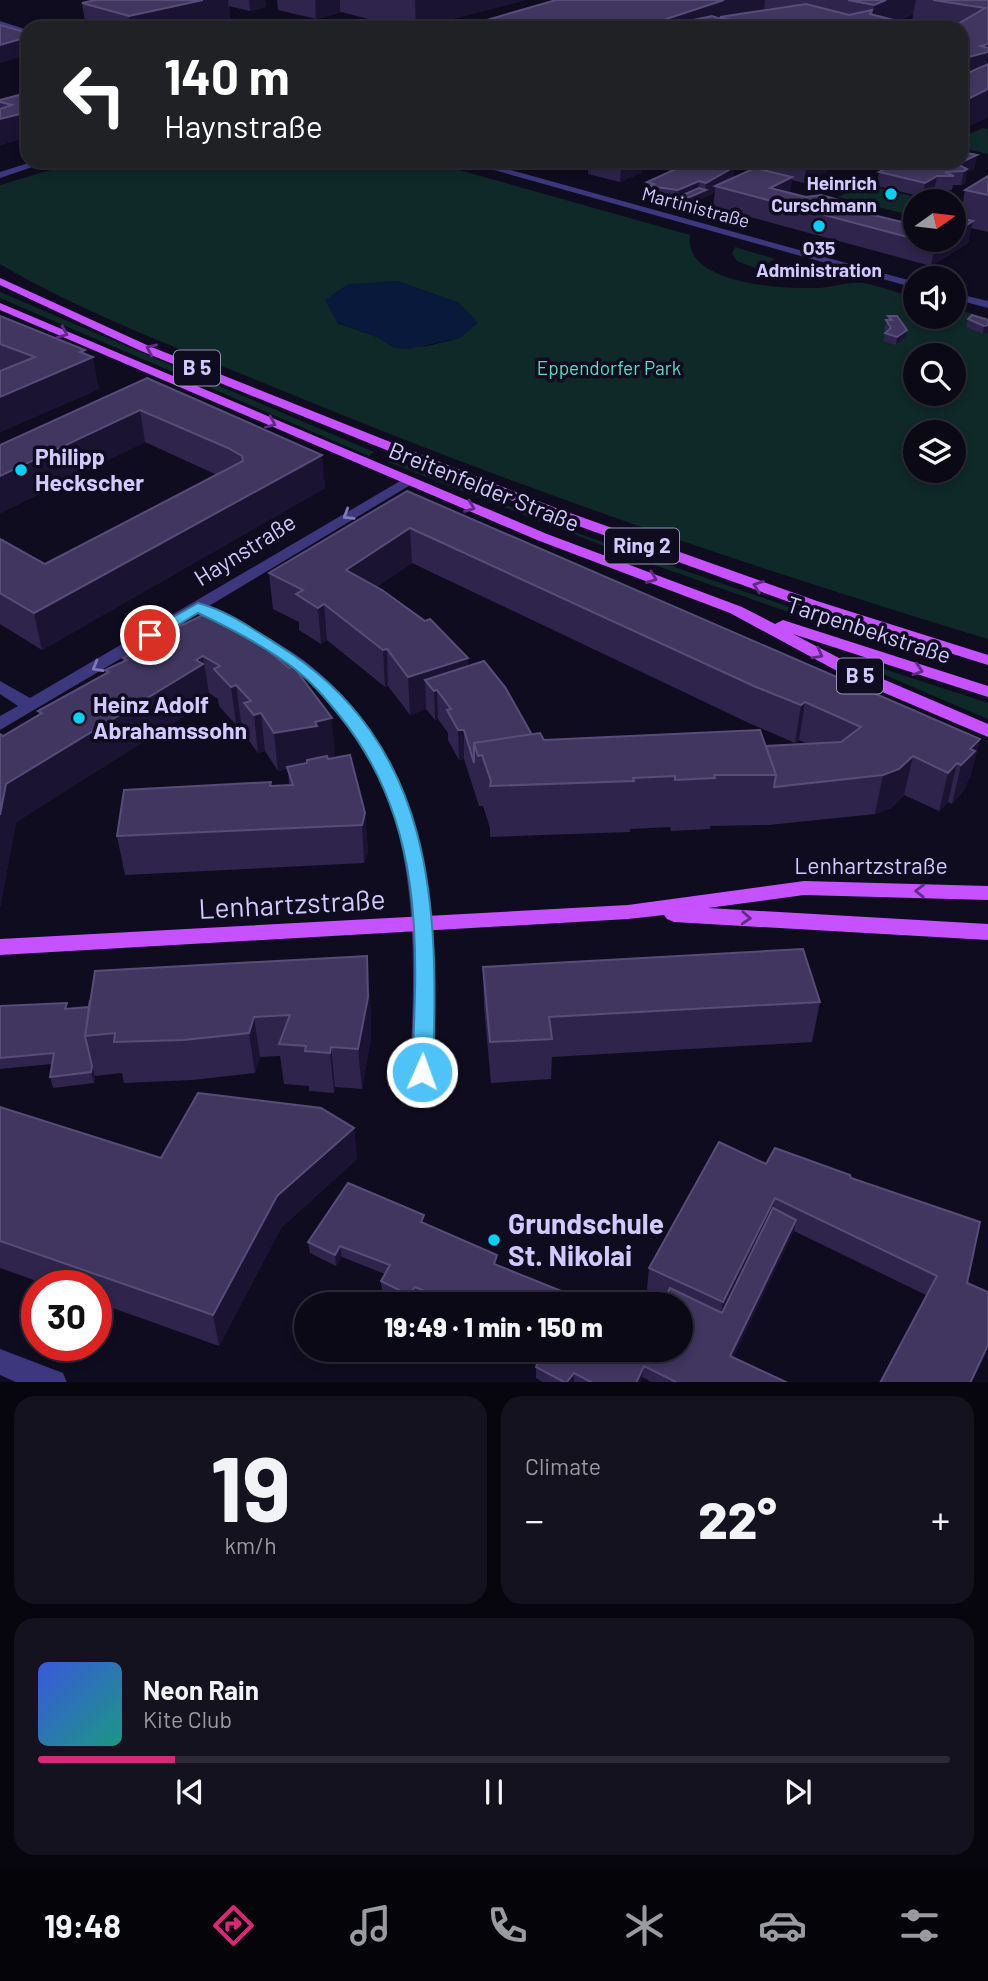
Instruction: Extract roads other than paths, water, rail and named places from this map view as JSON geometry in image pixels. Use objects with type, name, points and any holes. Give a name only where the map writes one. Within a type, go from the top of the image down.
[{"type":"main road","name":"Breitenfelder Straße","points":[[0,281],[163,354],[395,451],[631,543],[892,632]]},
{"type":"main road","name":"Breitenfelder Straße","points":[[0,306],[542,537],[736,610],[858,675],[988,731]]},
{"type":"main road","name":"Tarpenbekstraße","points":[[736,610],[988,692]]},
{"type":"main road","name":"Tarpenbekstraße","points":[[892,632],[988,660]]},
{"type":"main road","name":"B 5","points":[[892,632],[988,674]]},
{"type":"main road","name":"Lenhartzstraße","points":[[0,947],[628,912],[804,888],[988,893]]},
{"type":"main road","name":"Lenhartzstraße","points":[[628,912],[988,932]]},
{"type":"street","points":[[0,23],[21,30]]},
{"type":"street","points":[[0,175],[22,168]]},
{"type":"street","name":"Martinistraße","points":[[492,168],[903,282]]},
{"type":"street","points":[[966,299],[988,305]]},
{"type":"street","points":[[147,387],[167,378]]},
{"type":"street","name":"Haynstraße","points":[[0,724],[407,481]]},
{"type":"street","points":[[198,607],[239,627],[300,665],[346,709],[371,744],[401,803],[420,884],[425,925],[422,1072]]},
{"type":"street","points":[[0,686],[30,706]]},
{"type":"street","points":[[0,1362],[54,1382]]},
{"type":"water","points":[[397,281],[459,303],[478,323],[460,338],[408,349],[395,348],[377,337],[337,322],[325,300],[348,284]]},
{"type":"place","name":"Heinrich Curschmann","points":[[891,194]]},
{"type":"place","name":"O35 Administration","points":[[819,226]]},
{"type":"place","name":"Philipp Heckscher","points":[[21,470]]},
{"type":"place","name":"Heinz Adolf Abrahamssohn","points":[[79,718]]},
{"type":"place","name":"Grundschule St. Nikolai","points":[[494,1240]]},
{"type":"park label","name":"Eppendorfer Park","points":[[609,368]]}]
